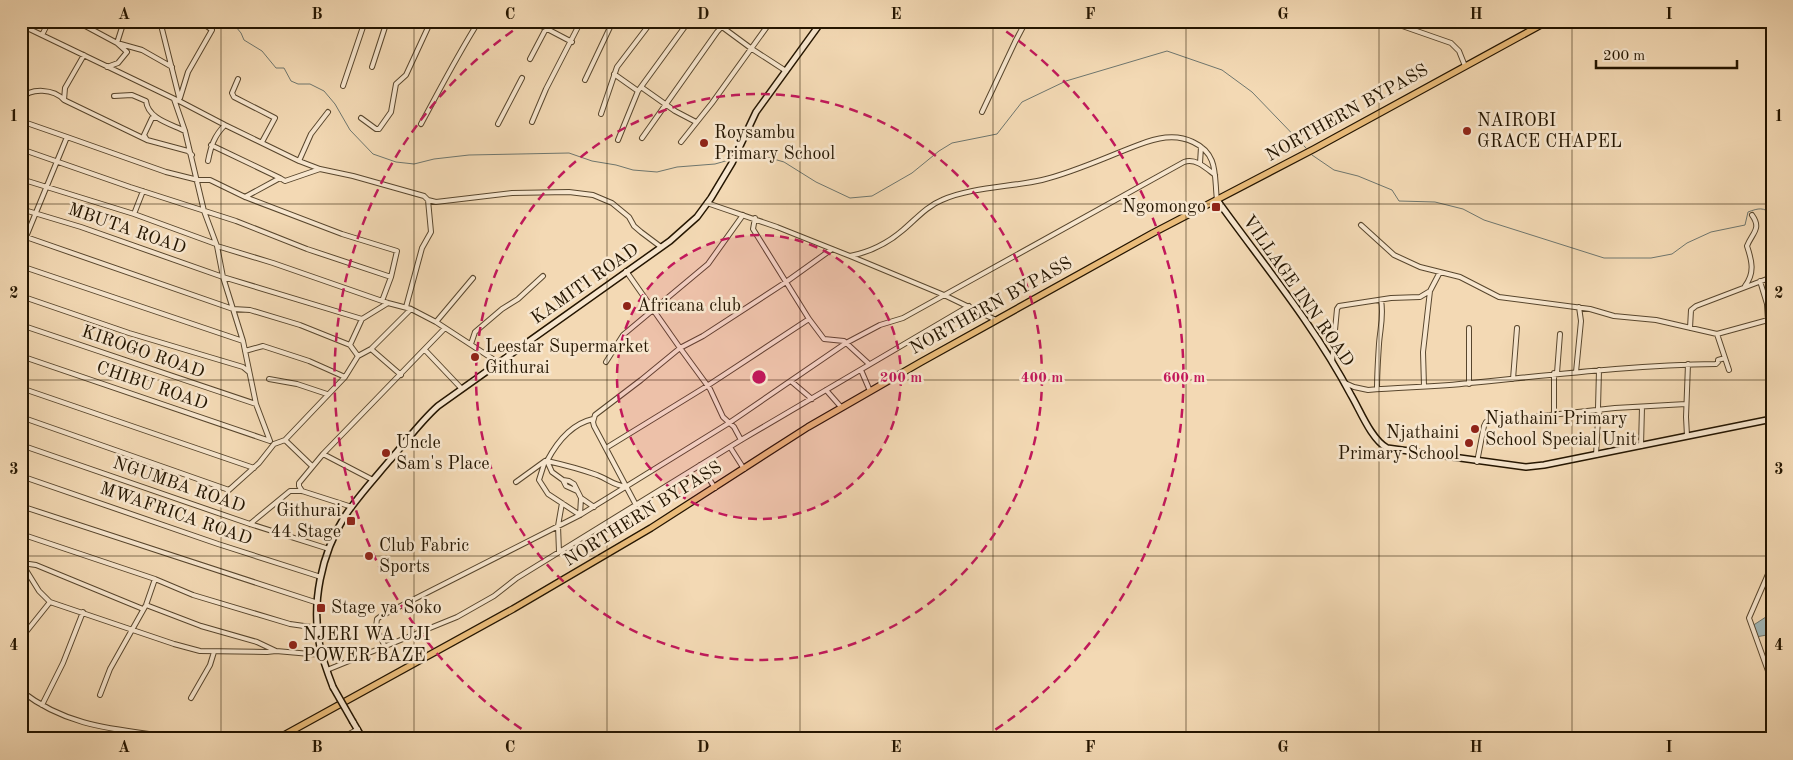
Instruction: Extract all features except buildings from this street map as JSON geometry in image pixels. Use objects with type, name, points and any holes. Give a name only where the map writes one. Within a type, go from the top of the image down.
[{"type":"main road","name":"KAMITI ROAD","points":[[364,739],[333,687],[322,655],[318,628],[321,577],[329,550],[339,527],[373,480],[429,414],[461,388],[661,248],[697,217],[732,163],[756,112],[822,21]]},
{"type":"main road","name":"NORTHERN BYPASS","points":[[276,739],[513,610],[643,533],[841,407],[1153,233],[1548,21]]},
{"type":"main road","name":"VILLAGE INN ROAD","points":[[1217,200],[1298,310],[1345,383],[1377,439],[1383,446],[1390,449],[1526,467],[1596,455],[1772,419]]},
{"type":"street","points":[[42,35],[49,21]]},
{"type":"street","points":[[76,21],[117,43],[142,50],[172,68]]},
{"type":"street","points":[[117,43],[124,21]]},
{"type":"street","points":[[160,21],[180,100]]},
{"type":"street","points":[[180,100],[188,72],[212,30],[200,21]]},
{"type":"street","points":[[343,86],[365,21]]},
{"type":"street","points":[[372,67],[387,21]]},
{"type":"street","points":[[361,118],[378,130],[389,115],[396,84],[406,75],[431,21]]},
{"type":"street","points":[[421,124],[453,64],[479,21]]},
{"type":"street","points":[[532,21],[572,42]]},
{"type":"street","points":[[530,59],[550,21]]},
{"type":"street","points":[[532,122],[546,89],[572,42],[581,21]]},
{"type":"street","points":[[585,80],[613,21]]},
{"type":"street","points":[[601,114],[614,74],[652,21]]},
{"type":"street","points":[[618,140],[638,91],[689,21]]},
{"type":"street","points":[[714,21],[786,71]]},
{"type":"street","points":[[642,138],[727,21]]},
{"type":"street","points":[[681,142],[771,21]]},
{"type":"street","points":[[982,112],[1014,42],[1026,21]]},
{"type":"street","points":[[1388,21],[1451,43],[1459,51],[1465,66]]},
{"type":"street","points":[[21,25],[174,99],[180,100],[225,125],[299,161],[320,169],[353,176],[424,196],[428,200],[449,202],[512,193],[569,192],[593,195],[612,204],[629,217],[634,226],[661,248]]},
{"type":"street","points":[[107,67],[118,63],[127,52],[117,43]]},
{"type":"street","points":[[64,100],[64,88],[84,55]]},
{"type":"street","points":[[614,74],[638,91]]},
{"type":"street","points":[[498,124],[522,78]]},
{"type":"street","points":[[238,79],[232,93],[234,97],[275,118],[262,142]]},
{"type":"street","points":[[641,87],[696,122]]},
{"type":"street","points":[[21,99],[28,93],[45,91],[57,94],[64,100],[147,140],[188,151],[192,155]]},
{"type":"street","points":[[114,96],[132,95],[146,101],[147,106],[157,118],[185,131]]},
{"type":"street","points":[[174,99],[192,155],[204,211],[216,245],[223,276],[243,342],[256,404],[272,442]]},
{"type":"street","points":[[299,161],[311,134],[328,112]]},
{"type":"street","points":[[147,140],[144,135],[152,118],[157,118]]},
{"type":"street","points":[[21,121],[166,172],[198,180],[210,180],[245,197],[342,234],[397,251],[391,277],[382,301]]},
{"type":"street","points":[[208,161],[211,145],[216,134],[225,125]]},
{"type":"street","points":[[21,249],[67,137]]},
{"type":"street","points":[[850,256],[861,254],[888,241],[934,204],[951,196],[1064,174],[1150,140],[1180,137],[1201,147],[1212,158],[1214,164],[1217,200]]},
{"type":"street","points":[[211,145],[285,180],[320,169]]},
{"type":"street","points":[[1200,163],[1201,147]]},
{"type":"street","points":[[21,150],[272,234],[308,250],[391,277]]},
{"type":"street","points":[[385,647],[376,626],[377,618],[594,507],[729,423],[846,344],[880,325],[902,318],[1184,162],[1191,160],[1200,163],[1215,175]]},
{"type":"street","points":[[245,197],[280,178]]},
{"type":"street","points":[[21,180],[134,214],[216,245],[388,303],[409,308],[446,328],[499,363]]},
{"type":"street","points":[[134,214],[143,191]]},
{"type":"street","points":[[21,417],[229,490],[254,468],[272,442],[285,440],[345,377],[358,356],[371,349],[409,308],[422,248],[431,232],[428,200]]},
{"type":"street","points":[[707,203],[755,218],[850,256],[944,295],[996,320]]},
{"type":"street","name":"MBUTA ROAD","points":[[21,209],[81,227],[223,276],[362,319]]},
{"type":"street","points":[[606,362],[623,335],[708,264],[743,214]]},
{"type":"street","points":[[1746,286],[1752,272],[1747,246],[1756,228],[1756,221],[1752,215]]},
{"type":"street","points":[[755,218],[754,229],[809,319],[824,338],[844,342],[869,364]]},
{"type":"street","points":[[1361,226],[1394,255],[1420,266],[1460,278],[1499,297],[1579,307],[1614,316],[1647,319],[1717,334],[1768,320]]},
{"type":"street","points":[[24,240],[233,309],[250,310],[300,325],[350,345],[358,356]]},
{"type":"street","points":[[580,515],[548,494],[539,482],[539,475],[546,461],[562,438],[580,423],[593,419],[595,415],[680,348],[703,336],[786,282],[832,249]]},
{"type":"street","points":[[21,266],[243,342]]},
{"type":"street","points":[[626,271],[707,386],[723,416],[734,427],[741,440]]},
{"type":"street","points":[[1424,386],[1423,352],[1430,291],[1440,272]]},
{"type":"street","points":[[471,344],[475,332],[502,309],[518,299],[543,276]]},
{"type":"street","points":[[1690,328],[1691,310],[1696,306],[1772,277]]},
{"type":"street","points":[[436,322],[473,278]]},
{"type":"street","points":[[1760,282],[1767,304],[1768,320],[1772,334]]},
{"type":"street","points":[[1332,362],[1337,309],[1339,306],[1420,296],[1430,291]]},
{"type":"street","points":[[21,296],[129,333],[243,367],[249,372]]},
{"type":"street","points":[[1377,389],[1379,341],[1382,332],[1383,309],[1381,300]]},
{"type":"street","points":[[350,345],[362,319],[388,303]]},
{"type":"street","points":[[327,670],[457,617],[494,596],[517,578],[741,440],[969,306]]},
{"type":"street","points":[[1576,372],[1582,321],[1579,307]]},
{"type":"street","points":[[606,448],[707,386],[809,319]]},
{"type":"street","name":"KIROGO ROAD","points":[[21,325],[256,404]]},
{"type":"street","points":[[302,491],[299,483],[312,466],[446,328]]},
{"type":"street","points":[[1469,328],[1469,384]]},
{"type":"street","points":[[1513,379],[1517,328]]},
{"type":"street","points":[[1554,415],[1560,334]]},
{"type":"street","points":[[1717,334],[1729,370]]},
{"type":"street","points":[[245,351],[263,346],[309,361],[345,377]]},
{"type":"street","points":[[371,349],[401,375]]},
{"type":"street","points":[[425,350],[461,388]]},
{"type":"street","name":"CHIBU ROAD","points":[[21,356],[272,442]]},
{"type":"street","points":[[1345,383],[1362,389],[1469,384],[1556,373],[1688,364],[1716,364],[1718,360],[1725,358]]},
{"type":"street","points":[[1687,436],[1688,364]]},
{"type":"street","points":[[861,370],[870,391]]},
{"type":"street","points":[[1596,455],[1600,410],[1598,408],[1599,370]]},
{"type":"street","points":[[269,378],[297,384],[327,394]]},
{"type":"street","points":[[792,382],[812,399]]},
{"type":"street","points":[[21,388],[254,468]]},
{"type":"street","points":[[826,390],[841,407]]},
{"type":"street","points":[[1477,462],[1486,422],[1600,410],[1686,404]]},
{"type":"street","points":[[1641,446],[1642,407]]},
{"type":"street","points":[[593,419],[594,426],[636,505]]},
{"type":"street","points":[[285,440],[312,466]]},
{"type":"street","name":"NGUMBA ROAD","points":[[21,445],[329,550]]},
{"type":"street","points":[[730,447],[744,469]]},
{"type":"street","points":[[323,454],[373,480]]},
{"type":"street","points":[[546,461],[552,472],[574,484],[581,498],[594,507]]},
{"type":"street","points":[[516,482],[546,461],[575,467],[601,477],[614,485],[626,487]]},
{"type":"street","points":[[700,465],[715,488]]},
{"type":"street","name":"MWAFRICA ROAD","points":[[21,476],[218,544],[321,577]]},
{"type":"street","points":[[250,524],[288,492],[302,491],[352,507]]},
{"type":"street","points":[[580,515],[581,498]]},
{"type":"street","points":[[559,552],[558,526],[562,503]]},
{"type":"street","points":[[21,506],[318,603]]},
{"type":"street","points":[[21,534],[155,579],[193,595],[290,624],[318,628]]},
{"type":"street","points":[[22,563],[39,591],[50,602],[174,644],[200,651],[276,651],[322,655]]},
{"type":"street","points":[[22,563],[36,565],[144,607],[257,642],[276,651]]},
{"type":"street","points":[[1772,565],[1749,615],[1750,623],[1772,682]]},
{"type":"street","points":[[100,695],[110,669],[144,607],[155,579]]},
{"type":"street","points":[[21,642],[26,632],[50,602]]},
{"type":"street","points":[[42,705],[63,664],[83,612]]},
{"type":"street","points":[[191,698],[210,665],[214,652]]},
{"type":"street","points":[[21,691],[42,705],[94,726],[185,739]]},
{"type":"street","points":[[340,739],[358,729]]},
{"type":"water","points":[[1772,613],[1772,634],[1756,637],[1752,626]]},
{"type":"waterway","points":[[231,21],[244,40],[262,51],[276,68],[284,68],[291,81],[298,84],[310,84],[324,91],[335,104],[350,130],[373,154],[396,162],[414,164],[434,159],[469,155],[569,153],[592,161],[633,170],[657,172],[677,167],[715,164],[729,160]]},
{"type":"waterway","points":[[739,158],[763,156],[784,162],[816,182],[850,198],[872,196],[912,173],[952,143],[997,134],[1022,102],[1066,81],[1167,51],[1222,70],[1252,92],[1306,148]]},
{"type":"waterway","points":[[1312,155],[1334,170],[1358,176],[1392,190],[1399,201],[1435,202],[1463,209],[1484,220],[1604,258],[1651,258],[1672,254],[1687,243],[1711,232],[1745,225],[1748,212],[1761,209],[1772,214]]},
{"type":"place","name":"NAIROBI GRACE CHAPEL","points":[[1467,131]]},
{"type":"place","name":"Roysambu Primary School","points":[[704,143]]},
{"type":"place","name":"Ngomongo","points":[[1216,207]]},
{"type":"place","name":"Africana club","points":[[627,306]]},
{"type":"place","name":"Leestar Supermarket Githurai","points":[[475,357]]},
{"type":"place","name":"Njathaini Primary School Special Unit","points":[[1475,429]]},
{"type":"place","name":"Njathaini Primary School","points":[[1469,443]]},
{"type":"place","name":"Uncle Sam's Place","points":[[386,453]]},
{"type":"place","name":"Githurai 44 Stage","points":[[351,521]]},
{"type":"place","name":"Club Fabric Sports","points":[[369,556]]},
{"type":"place","name":"Stage ya Soko","points":[[321,608]]},
{"type":"place","name":"NJERI WA UJI POWER BAZE","points":[[293,645]]}]
